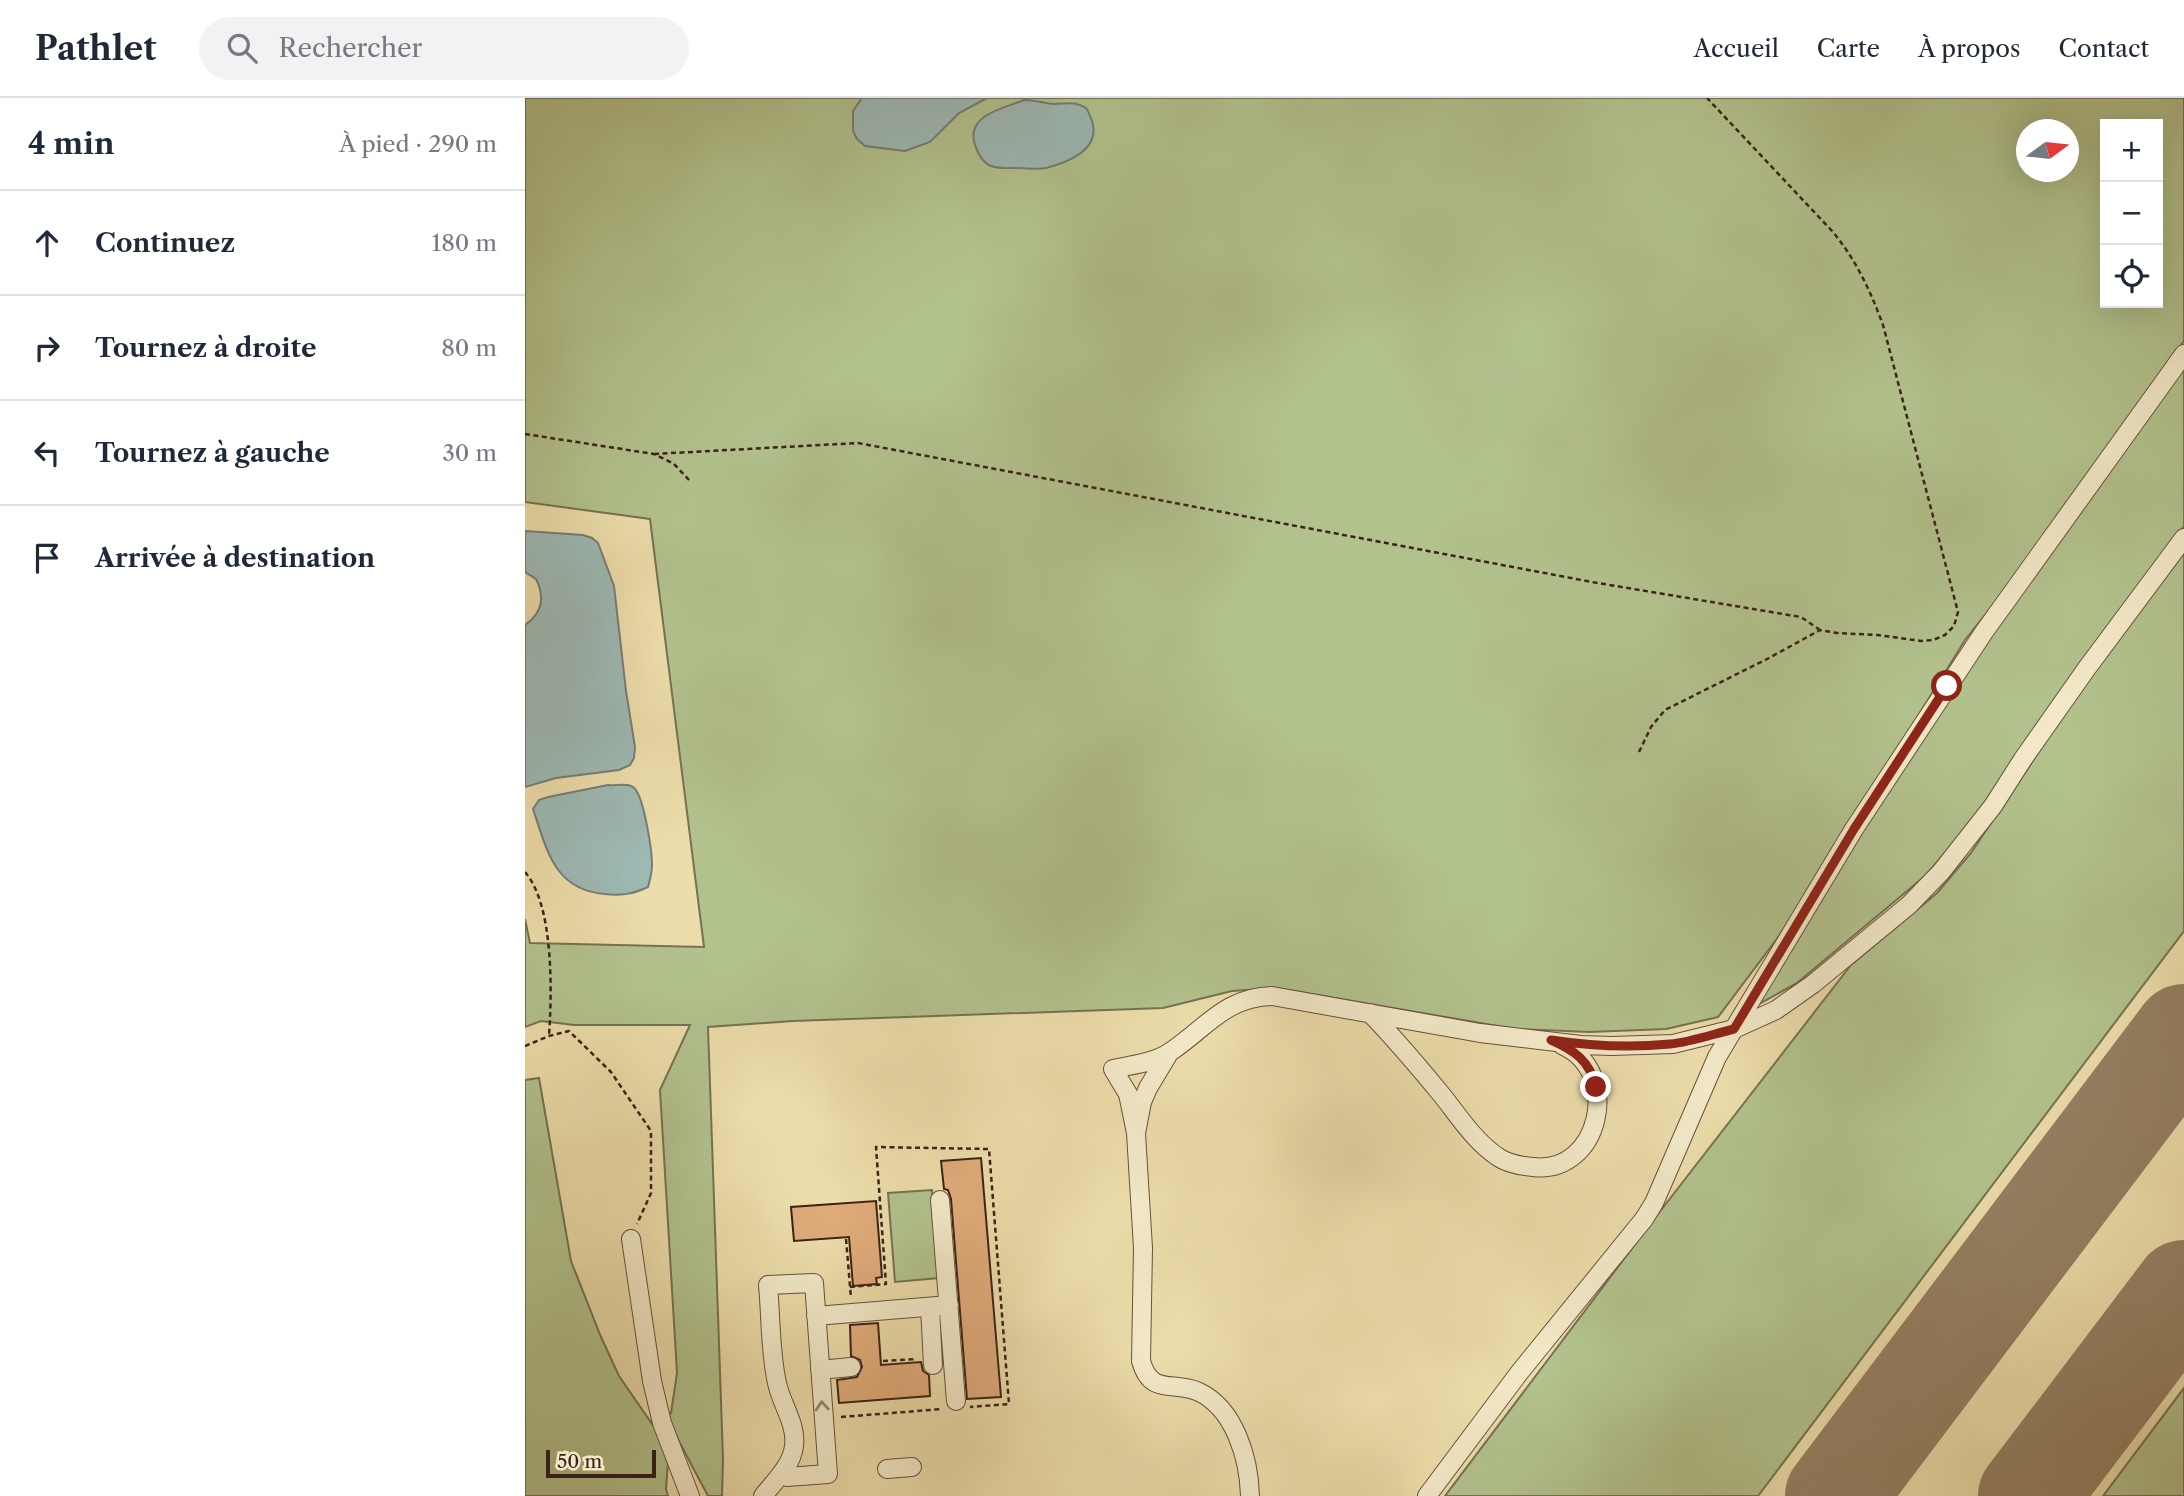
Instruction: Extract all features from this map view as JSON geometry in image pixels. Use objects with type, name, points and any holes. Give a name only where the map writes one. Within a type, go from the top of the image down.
[{"type":"lane","points":[[1427,1496],[1519,1373],[1644,1219],[1654,1203],[1717,1056],[1854,829],[2006,601],[2184,354]]},
{"type":"lane","points":[[1250,1496],[1249,1480],[1235,1429],[1216,1404],[1197,1391],[1154,1383],[1145,1374],[1141,1361],[1143,1248],[1136,1133],[1128,1094],[1113,1069],[1142,1063],[1168,1053],[1220,1013],[1241,1001],[1257,996],[1272,996],[1480,1032],[1581,1045],[1612,1046],[1672,1044],[1734,1029],[1776,1010],[1813,984],[1909,905],[1941,872],[1993,806],[2087,668],[2184,538]]},
{"type":"lane","points":[[1370,1013],[1488,1149],[1500,1158],[1525,1167],[1555,1167],[1568,1161],[1581,1148],[1597,1118],[1598,1100],[1593,1075],[1585,1062],[1574,1052],[1551,1040]]},
{"type":"lane","points":[[1136,1133],[1145,1095],[1168,1053]]},
{"type":"lane","points":[[940,1200],[956,1401]]},
{"type":"lane","points":[[631,1239],[654,1392],[662,1423],[690,1496]]},
{"type":"lane","points":[[763,1496],[782,1474],[793,1454],[794,1432],[776,1383],[768,1285],[814,1283],[828,1474],[787,1477],[782,1474]]},
{"type":"lane","points":[[816,1316],[949,1305]]},
{"type":"lane","points":[[930,1307],[933,1361]]},
{"type":"lane","points":[[820,1370],[851,1367]]},
{"type":"lane","points":[[887,1469],[912,1467]]},
{"type":"path","points":[[525,434],[654,454],[858,443],[1592,582],[1801,617],[1820,630],[1921,641],[1945,635],[1954,626],[1958,612],[1957,600],[1883,325],[1868,284],[1850,253],[1833,232],[1707,98]]},
{"type":"path","points":[[654,454],[674,464],[689,480]]},
{"type":"path","points":[[1639,752],[1651,727],[1665,710],[1820,630]]},
{"type":"path","points":[[525,872],[539,896],[544,915],[551,1004],[549,1036]]},
{"type":"path","points":[[525,1046],[569,1031],[611,1072],[651,1131],[651,1193],[631,1239]]},
{"type":"path","points":[[846,1239],[852,1303]]},
{"type":"path","points":[[883,1361],[933,1361]]},
{"type":"green space","points":[[525,98],[2184,98],[2184,341],[2001,595],[1965,640],[1797,912],[1718,1017],[1666,1029],[1589,1032],[1515,1029],[1277,988],[1232,991],[1163,1008],[793,1021],[708,1027],[723,1459],[722,1496],[708,1496],[666,1417],[671,1413],[677,1373],[660,1090],[690,1025],[574,1025],[541,1021],[525,1027],[525,919],[530,943],[704,947],[650,519],[525,502]]},
{"type":"green space","points":[[2184,354],[2184,526],[2023,748],[1985,807],[1925,876],[1797,983],[1750,1009],[1894,766]]},
{"type":"green space","points":[[2184,548],[2184,931],[1758,1496],[1445,1496],[1851,965],[1937,893],[1971,853],[2091,674]]},
{"type":"green space","points":[[539,1078],[571,1261],[619,1376],[661,1437],[668,1462],[668,1496],[525,1496],[525,1080]]},
{"type":"green space","points":[[932,1190],[939,1278],[895,1282],[888,1193]]},
{"type":"green space","points":[[2184,1388],[2184,1496],[2103,1496]]},
{"type":"water","points":[[862,98],[987,98],[959,113],[930,142],[905,151],[865,146],[857,139],[853,131],[853,111]]},
{"type":"water","points":[[1024,100],[1054,104],[1075,103],[1083,106],[1093,123],[1091,142],[1071,159],[1046,168],[1001,168],[988,165],[975,145],[973,135],[976,126],[988,114]]},
{"type":"water","points":[[525,531],[583,535],[598,543],[614,586],[635,747],[630,765],[619,770],[556,778],[525,787],[525,625],[538,610],[541,598],[536,579],[525,572]]},
{"type":"water","points":[[608,785],[626,785],[635,789],[649,837],[652,865],[648,887],[627,894],[611,895],[588,891],[563,876],[548,853],[533,809],[539,800],[548,797]]},
{"type":"building","points":[[981,1158],[1001,1397],[967,1399],[951,1199],[948,1190],[944,1189],[941,1161]]},
{"type":"building","points":[[876,1201],[882,1277],[876,1278],[877,1284],[853,1286],[849,1237],[794,1241],[791,1207]]},
{"type":"building","points":[[878,1323],[881,1365],[921,1362],[923,1371],[929,1375],[930,1396],[839,1403],[837,1380],[857,1377],[862,1367],[860,1360],[851,1356],[850,1325]]},
{"type":"runway","points":[[1835,1496],[2184,1034]]},
{"type":"runway","points":[[2028,1496],[2184,1290]]},
{"type":"route","points":[[1596,1087],[1585,1062],[1566,1046],[1551,1040],[1581,1045],[1672,1044],[1734,1029],[1854,829],[1947,686]]}]
